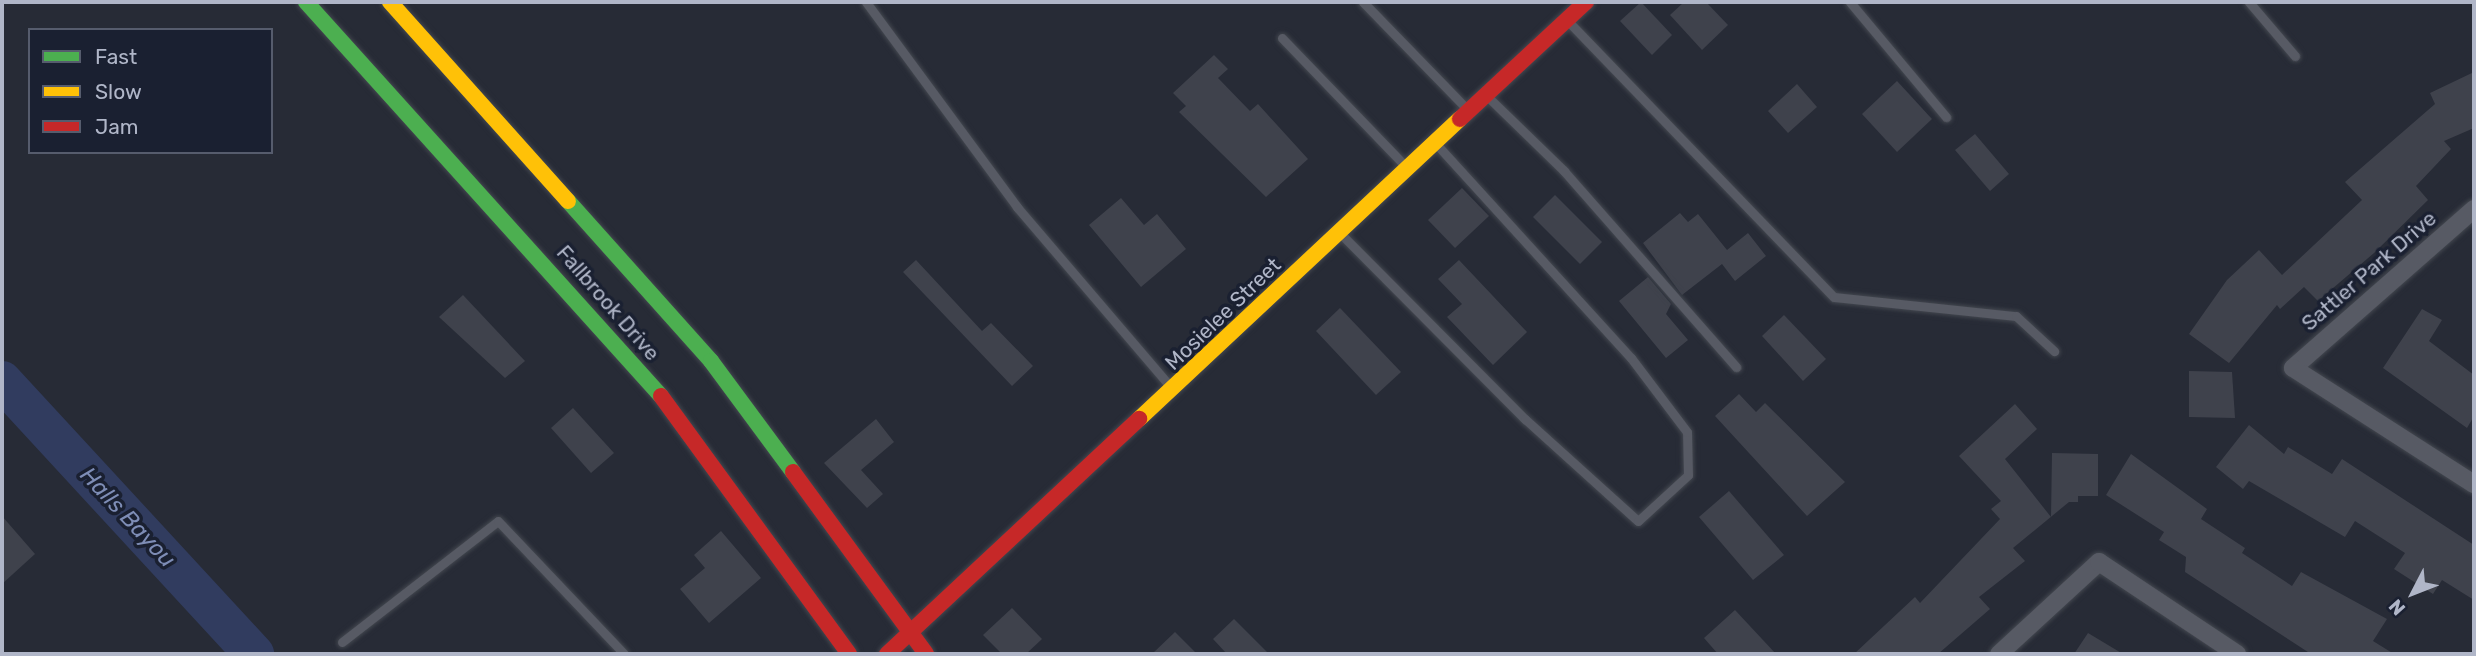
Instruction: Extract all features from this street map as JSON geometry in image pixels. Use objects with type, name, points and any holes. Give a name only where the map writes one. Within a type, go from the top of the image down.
[{"type":"main road","name":"Fallbrook Drive","points":[[306,2],[663,399],[849,654]]},
{"type":"main road","name":"Fallbrook Drive","points":[[390,2],[711,360],[926,654]]},
{"type":"main road","name":"Mosielee Street","points":[[887,654],[1174,390],[1338,231],[1586,2]]},
{"type":"street","name":"Sattler Park Drive","points":[[2474,209],[2293,368],[2474,484]]},
{"type":"street","points":[[1999,654],[2099,562],[2237,654]]},
{"type":"lane","points":[[866,2],[1017,207],[1174,390]]},
{"type":"lane","points":[[1363,2],[1468,110]]},
{"type":"lane","points":[[1850,2],[1946,117]]},
{"type":"lane","points":[[2249,2],[2295,56]]},
{"type":"lane","points":[[1566,20],[1834,297],[2016,316],[2054,351]]},
{"type":"lane","points":[[1283,38],[1407,168]]},
{"type":"lane","points":[[1486,94],[1564,171],[1736,367]]},
{"type":"lane","points":[[1338,231],[1587,478],[1638,521],[1648,512],[1688,475],[1687,432],[1631,358],[1434,143]]},
{"type":"lane","points":[[342,642],[498,521],[624,654]]},
{"type":"building","points":[[1641,2],[1672,35],[1652,55],[1620,21]]},
{"type":"building","points":[[1684,2],[1706,2],[1728,25],[1702,50],[1670,15]]},
{"type":"building","points":[[1214,55],[1228,69],[1218,78],[1250,111],[1258,104],[1308,159],[1266,197],[1179,112],[1186,106],[1173,93]]},
{"type":"building","points":[[2474,72],[2474,128],[2444,141],[2451,149],[2416,186],[2428,200],[2374,253],[2318,301],[2304,287],[2280,309],[2277,305],[2229,363],[2189,334],[2227,280],[2259,250],[2282,275],[2362,200],[2345,182],[2435,104],[2430,93]]},
{"type":"building","points":[[1897,81],[1932,119],[1897,152],[1862,114]]},
{"type":"building","points":[[1797,84],[1817,107],[1788,133],[1768,111]]},
{"type":"building","points":[[1975,134],[2009,174],[1990,191],[1955,150]]},
{"type":"building","points":[[1462,188],[1489,216],[1455,248],[1428,220]]},
{"type":"building","points":[[1555,195],[1602,242],[1580,264],[1533,217]]},
{"type":"building","points":[[1121,198],[1144,225],[1157,214],[1186,249],[1141,287],[1089,225]]},
{"type":"building","points":[[1680,213],[1688,222],[1698,214],[1727,250],[1748,233],[1766,256],[1735,281],[1722,264],[1682,295],[1643,243]]},
{"type":"building","points":[[916,260],[982,331],[991,323],[1033,366],[1012,386],[903,272]]},
{"type":"building","points":[[1459,260],[1527,332],[1493,365],[1447,317],[1462,304],[1438,279]]},
{"type":"building","points":[[1648,277],[1671,304],[1666,314],[1688,340],[1666,358],[1619,301]]},
{"type":"building","points":[[463,295],[525,361],[505,378],[439,317]]},
{"type":"building","points":[[1340,308],[1401,372],[1376,395],[1316,331]]},
{"type":"building","points":[[2422,309],[2442,320],[2429,341],[2474,375],[2474,416],[2467,428],[2383,368]]},
{"type":"building","points":[[1784,315],[1826,359],[1803,381],[1762,336]]},
{"type":"building","points":[[2189,371],[2232,372],[2235,418],[2189,417]]},
{"type":"building","points":[[1739,394],[1756,412],[1765,403],[1845,482],[1807,516],[1715,416]]},
{"type":"building","points":[[2015,404],[2037,429],[2005,459],[2051,517],[2013,548],[2025,561],[1979,597],[1990,609],[1938,654],[1854,654],[1915,597],[1920,603],[2000,519],[1991,509],[2001,501],[1959,456]]},
{"type":"building","points":[[573,408],[614,453],[591,473],[551,428]]},
{"type":"building","points":[[876,419],[894,442],[861,470],[883,494],[867,508],[824,463]]},
{"type":"building","points":[[2249,425],[2284,454],[2288,447],[2332,474],[2342,459],[2474,545],[2474,600],[2442,580],[2433,594],[2394,569],[2405,553],[2355,521],[2345,537],[2249,481],[2243,489],[2216,467]]},
{"type":"building","points":[[2052,453],[2098,454],[2098,496],[2078,496],[2078,502],[2069,502],[2051,517]]},
{"type":"building","points":[[2131,454],[2207,509],[2201,519],[2245,548],[2242,553],[2292,586],[2301,572],[2387,619],[2373,641],[2394,654],[2311,654],[2185,572],[2186,557],[2159,540],[2164,532],[2106,495]]},
{"type":"building","points":[[1729,491],[1784,555],[1753,580],[1699,517]]},
{"type":"building","points":[[2,516],[35,554],[2,584]]},
{"type":"building","points":[[721,531],[761,578],[709,623],[680,589],[705,568],[694,555]]},
{"type":"building","points":[[1012,608],[1042,639],[1026,654],[1002,654],[983,635]]},
{"type":"building","points":[[1735,610],[1776,654],[1718,654],[1704,638]]},
{"type":"building","points":[[1234,619],[1269,654],[1227,654],[1213,639]]},
{"type":"building","points":[[1175,632],[1197,654],[1152,654]]},
{"type":"building","points":[[2088,633],[2123,654],[2074,654]]},
{"type":"waterway","name":"Halls Bayou","points":[[2,381],[254,654]]},
{"type":"traffic: fast","points":[[306,2],[661,396]]},
{"type":"traffic: fast","points":[[568,201],[711,361],[793,472]]},
{"type":"traffic: slow","points":[[390,2],[568,201]]},
{"type":"traffic: slow","points":[[1139,419],[1460,119]]},
{"type":"traffic: jam","points":[[1460,119],[1586,2]]},
{"type":"traffic: jam","points":[[661,396],[849,654]]},
{"type":"traffic: jam","points":[[887,654],[1139,419]]},
{"type":"traffic: jam","points":[[793,472],[926,654]]}]
